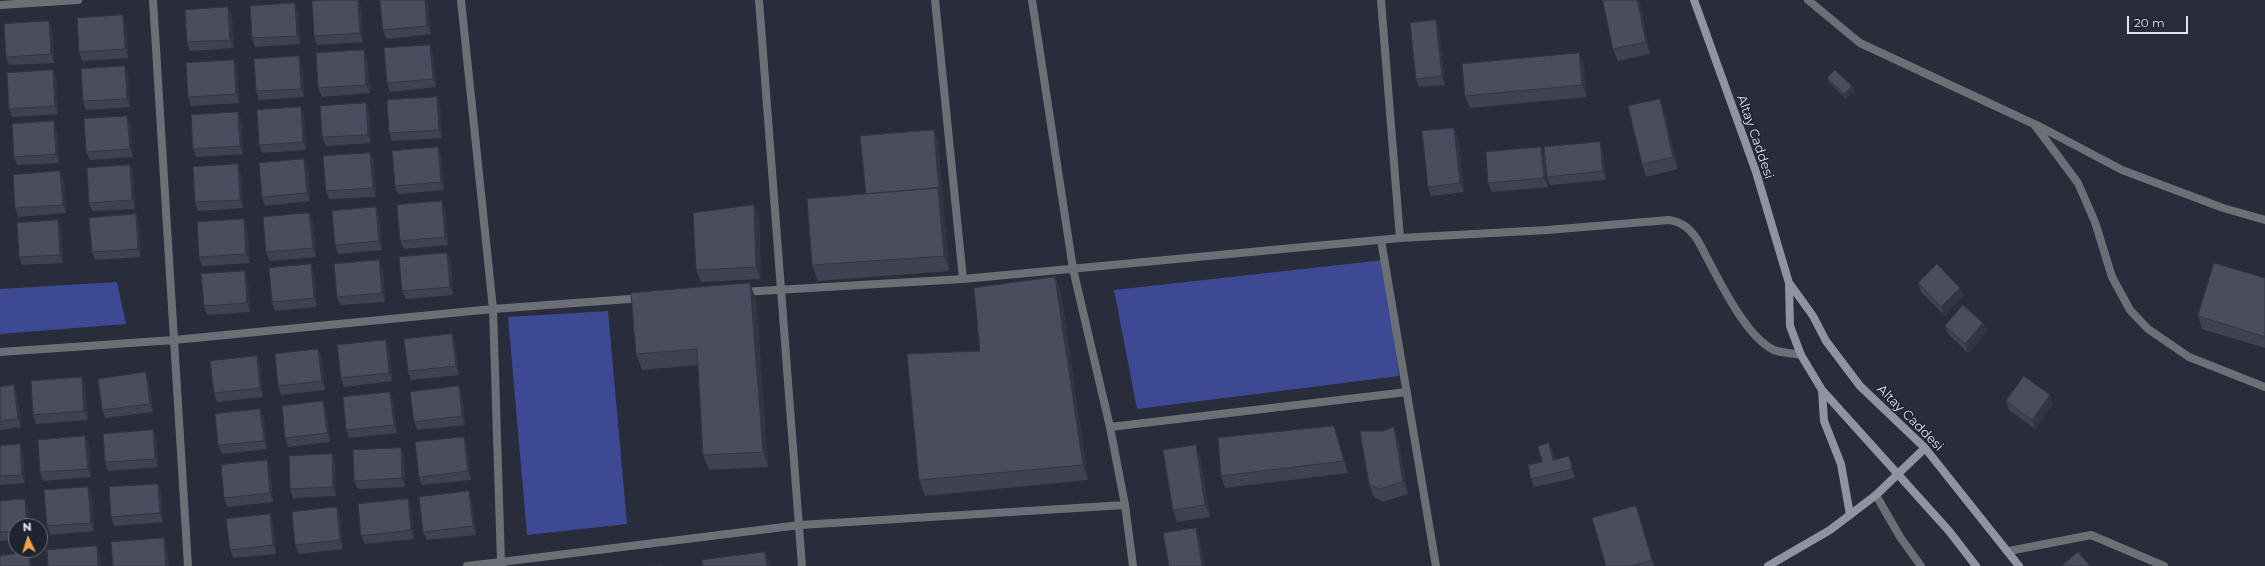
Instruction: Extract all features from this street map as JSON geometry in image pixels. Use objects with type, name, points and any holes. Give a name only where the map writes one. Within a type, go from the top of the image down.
[{"type":"main road","name":"Altay Caddesi","points":[[1694,0],[1756,172],[1789,283],[1790,326],[1801,355],[1822,390],[1950,531],[1976,566]]},
{"type":"main road","name":"Altay Caddesi","points":[[1789,283],[1813,316],[1826,341],[1860,386],[1925,448],[2009,551],[2019,566]]},
{"type":"main road","points":[[1822,390],[1824,421],[1841,464],[1850,515]]},
{"type":"main road","points":[[1768,566],[1830,530],[1850,515],[1876,494],[1925,448]]},
{"type":"street","points":[[0,5],[78,0]]},
{"type":"street","points":[[153,0],[188,566]]},
{"type":"street","points":[[462,0],[493,309],[501,564]]},
{"type":"street","points":[[760,0],[780,289],[800,525],[802,566]]},
{"type":"street","points":[[935,0],[963,279]]},
{"type":"street","points":[[1032,0],[1073,269],[1110,427],[1125,504],[1133,566]]},
{"type":"street","points":[[1381,0],[1400,238]]},
{"type":"street","points":[[1808,0],[1860,43],[2034,124],[2122,170],[2223,208],[2265,220]]},
{"type":"street","points":[[2034,124],[2078,183],[2095,222],[2112,277],[2130,310],[2148,329],[2189,357],[2265,387]]},
{"type":"street","points":[[734,292],[963,279],[1400,238],[1547,230],[1669,220],[1678,221],[1690,229],[1747,327],[1760,342],[1775,350],[1801,355]]},
{"type":"street","points":[[1381,240],[1436,566]]},
{"type":"street","points":[[0,352],[174,340],[493,309],[648,298]]},
{"type":"street","points":[[1110,427],[1407,392]]},
{"type":"street","points":[[1876,494],[1900,537],[1921,566]]},
{"type":"street","points":[[467,566],[501,564],[800,525],[1125,504]]},
{"type":"street","points":[[2009,551],[2092,535],[2164,566]]},
{"type":"shaded area","points":[[1384,260],[1399,376],[1137,409],[1114,290]]},
{"type":"shaded area","points":[[117,282],[126,324],[0,334],[0,289]]},
{"type":"shaded area","points":[[608,311],[627,524],[527,535],[508,317]]},
{"type":"building","points":[[358,0],[360,33],[314,36],[312,1]]},
{"type":"building","points":[[380,0],[425,0],[427,26],[383,30]]},
{"type":"building","points":[[1603,0],[1637,0],[1646,42],[1613,49]]},
{"type":"building","points":[[295,3],[297,36],[252,38],[250,6]]},
{"type":"building","points":[[228,7],[230,40],[187,42],[185,10]]},
{"type":"building","points":[[123,15],[125,49],[79,52],[77,18]]},
{"type":"building","points":[[1436,20],[1442,76],[1416,79],[1410,23]]},
{"type":"building","points":[[49,21],[51,54],[6,57],[4,24]]},
{"type":"building","points":[[430,45],[433,79],[387,83],[384,48]]},
{"type":"building","points":[[364,50],[366,85],[318,88],[316,53]]},
{"type":"building","points":[[1579,53],[1582,85],[1465,96],[1462,64]]},
{"type":"building","points":[[299,56],[301,89],[256,91],[254,59]]},
{"type":"building","points":[[234,60],[236,94],[188,97],[186,63]]},
{"type":"building","points":[[125,66],[127,99],[83,101],[81,69]]},
{"type":"building","points":[[53,70],[55,106],[9,109],[7,73]]},
{"type":"building","points":[[1835,70],[1852,86],[1844,94],[1827,78]]},
{"type":"building","points":[[437,97],[439,130],[389,133],[387,100]]},
{"type":"building","points":[[1660,99],[1673,157],[1642,164],[1628,106]]},
{"type":"building","points":[[366,103],[368,135],[322,137],[320,106]]},
{"type":"building","points":[[301,107],[303,142],[259,145],[257,110]]},
{"type":"building","points":[[238,112],[240,146],[193,149],[191,115]]},
{"type":"building","points":[[127,116],[130,149],[86,152],[84,119]]},
{"type":"building","points":[[54,121],[56,154],[14,157],[12,124]]},
{"type":"building","points":[[1454,128],[1460,183],[1428,187],[1422,131]]},
{"type":"building","points":[[934,130],[939,191],[938,188],[866,194],[860,136]]},
{"type":"building","points":[[1600,142],[1603,171],[1547,177],[1544,147]]},
{"type":"building","points":[[438,147],[441,182],[395,186],[392,151]]},
{"type":"building","points":[[1541,147],[1544,178],[1488,183],[1486,152]]},
{"type":"building","points":[[370,153],[373,188],[326,191],[323,156]]},
{"type":"building","points":[[304,159],[307,193],[262,197],[259,163]]},
{"type":"building","points":[[238,164],[240,200],[195,202],[193,167]]},
{"type":"building","points":[[130,165],[132,200],[89,203],[87,168]]},
{"type":"building","points":[[60,171],[63,205],[15,208],[13,175]]},
{"type":"building","points":[[938,188],[944,256],[812,265],[807,199]]},
{"type":"building","points":[[442,201],[445,237],[400,241],[397,205]]},
{"type":"building","points":[[754,205],[756,267],[696,270],[693,213]]},
{"type":"building","points":[[376,207],[379,241],[335,245],[332,211]]},
{"type":"building","points":[[309,213],[313,248],[266,252],[263,217]]},
{"type":"building","points":[[136,214],[138,249],[92,252],[89,218]]},
{"type":"building","points":[[244,219],[246,254],[199,257],[197,222]]},
{"type":"building","points":[[58,220],[60,255],[19,257],[17,223]]},
{"type":"building","points":[[447,253],[450,287],[402,291],[399,257]]},
{"type":"building","points":[[379,260],[382,293],[337,297],[334,264]]},
{"type":"building","points":[[2214,263],[2265,278],[2265,337],[2198,316]]},
{"type":"building","points":[[311,264],[314,298],[272,302],[269,268]]},
{"type":"building","points":[[1937,264],[1960,288],[1941,307],[1918,283]]},
{"type":"building","points":[[245,271],[247,303],[204,306],[201,274]]},
{"type":"building","points":[[1055,277],[1083,465],[919,480],[907,354],[980,351],[974,288]]},
{"type":"building","points":[[750,283],[763,452],[703,455],[697,349],[636,354],[631,293]]},
{"type":"building","points":[[1963,305],[1983,323],[1965,344],[1945,326]]},
{"type":"building","points":[[452,334],[456,366],[408,371],[404,339]]},
{"type":"building","points":[[386,340],[389,373],[341,378],[337,345]]},
{"type":"building","points":[[318,349],[322,381],[278,386],[275,354]]},
{"type":"building","points":[[257,356],[260,388],[214,393],[210,361]]},
{"type":"building","points":[[146,372],[150,404],[102,410],[98,379]]},
{"type":"building","points":[[2024,376],[2050,395],[2032,420],[2006,401]]},
{"type":"building","points":[[82,377],[84,411],[33,415],[31,381]]},
{"type":"building","points":[[14,385],[18,419],[0,421],[0,387]]},
{"type":"building","points":[[459,386],[462,416],[414,422],[410,392]]},
{"type":"building","points":[[390,392],[394,425],[346,430],[343,397]]},
{"type":"building","points":[[323,401],[327,433],[285,438],[282,406]]},
{"type":"building","points":[[260,409],[264,441],[218,445],[215,414]]},
{"type":"building","points":[[1334,426],[1344,461],[1221,476],[1218,438]]},
{"type":"building","points":[[1394,427],[1403,482],[1379,489],[1369,484],[1360,431],[1383,431]]},
{"type":"building","points":[[153,430],[155,459],[105,462],[103,434]]},
{"type":"building","points":[[85,436],[88,469],[40,472],[38,440]]},
{"type":"building","points":[[464,437],[468,471],[419,477],[415,442]]},
{"type":"building","points":[[1549,443],[1553,460],[1569,456],[1572,469],[1531,479],[1528,465],[1542,462],[1538,446]]},
{"type":"building","points":[[20,444],[22,475],[0,476],[0,446]]},
{"type":"building","points":[[1196,445],[1205,505],[1173,510],[1163,450]]},
{"type":"building","points":[[401,448],[402,478],[354,481],[353,450]]},
{"type":"building","points":[[332,454],[333,487],[290,489],[289,456]]},
{"type":"building","points":[[267,460],[270,493],[224,498],[221,465]]},
{"type":"building","points":[[158,484],[160,513],[111,517],[109,487]]},
{"type":"building","points":[[88,487],[91,523],[48,526],[44,490]]},
{"type":"building","points":[[469,491],[473,526],[423,532],[419,497]]},
{"type":"building","points":[[25,499],[26,518],[8,518],[8,532],[0,532],[0,501]]},
{"type":"building","points":[[408,499],[411,530],[361,536],[358,504]]},
{"type":"building","points":[[1636,506],[1652,560],[1631,566],[1606,566],[1592,518]]},
{"type":"building","points":[[337,507],[340,540],[295,545],[292,512]]},
{"type":"building","points":[[270,514],[273,545],[230,550],[226,519]]},
{"type":"building","points":[[1196,528],[1202,566],[1169,566],[1163,533]]},
{"type":"building","points":[[164,538],[166,566],[113,566],[111,542]]},
{"type":"building","points":[[97,546],[98,566],[48,566],[48,550]]},
{"type":"building","points":[[765,552],[767,566],[703,566],[702,560]]},
{"type":"building","points":[[2078,552],[2090,566],[2062,566]]},
{"type":"building","points":[[8,555],[8,558],[29,558],[30,566],[0,566],[0,556]]}]
